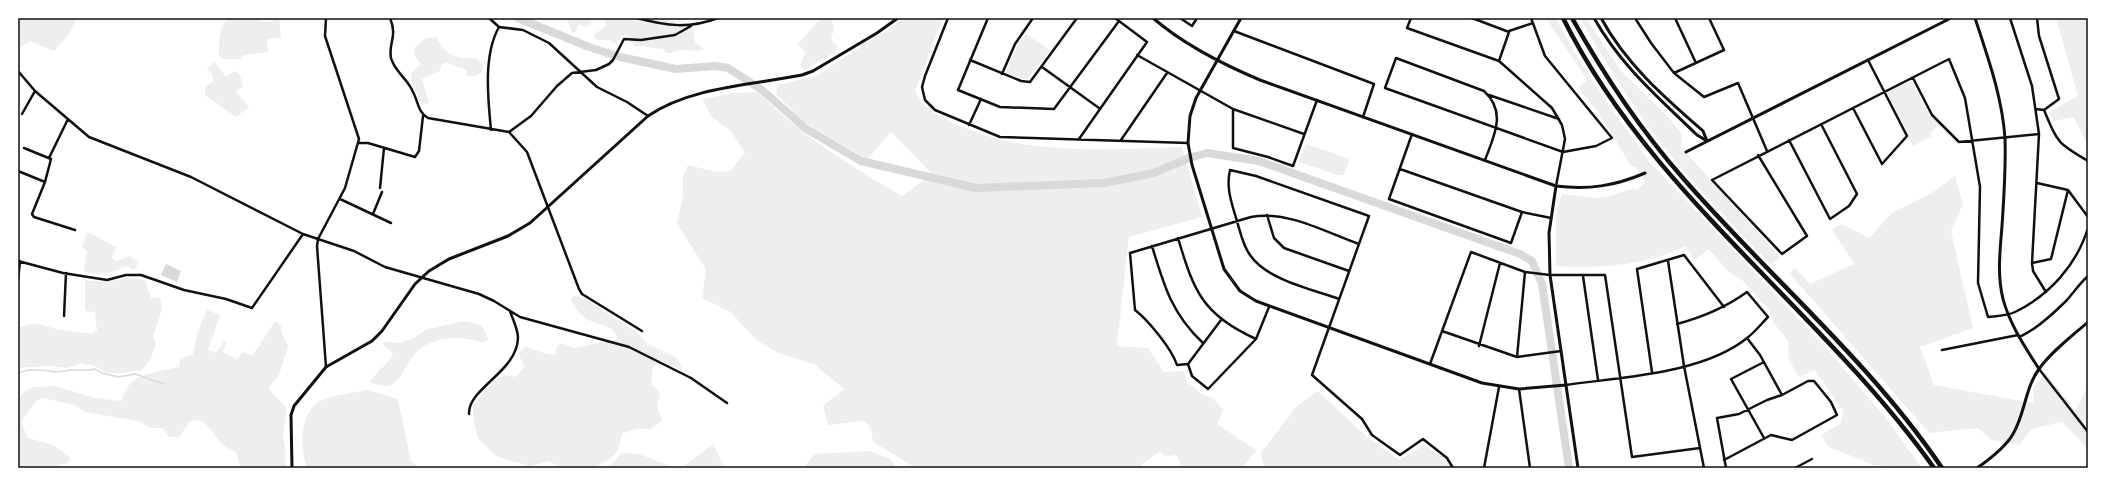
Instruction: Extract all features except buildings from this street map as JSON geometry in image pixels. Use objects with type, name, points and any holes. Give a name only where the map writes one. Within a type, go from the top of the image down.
[{"type":"highway","points":[[1564,18],[1612,99],[1664,167],[1700,208],[1863,379],[1934,468]]},
{"type":"highway","points":[[1572,18],[1598,65],[1648,136],[1710,209],[1872,379],[1908,422],[1942,468]]},
{"type":"street","points":[[326,18],[325,36],[359,136],[359,143],[340,199],[318,240],[318,276],[326,367]]},
{"type":"street","points":[[359,143],[368,143],[412,156],[417,156],[424,116],[413,91],[391,58],[394,30],[390,18]]},
{"type":"street","points":[[489,18],[499,27],[529,32],[549,43],[597,87],[627,102],[648,116]]},
{"type":"street","points":[[637,18],[670,25],[692,26]]},
{"type":"street","points":[[509,132],[531,116],[564,78],[572,73],[596,70],[609,64],[613,60],[624,39],[640,40],[675,35],[692,26],[718,18]]},
{"type":"street","points":[[292,468],[291,421],[294,406],[326,367],[372,340],[382,331],[420,279],[449,259],[518,231],[548,208],[648,116],[662,107],[684,98],[802,75],[813,71],[877,33],[898,18]]},
{"type":"street","points":[[948,18],[925,76],[923,94],[929,105],[935,110],[1000,137],[1188,143]]},
{"type":"street","points":[[988,18],[958,90],[1000,108],[1054,109],[1119,21]]},
{"type":"street","points":[[1002,74],[1015,44],[1033,18]]},
{"type":"street","points":[[970,60],[1021,81],[1030,82],[1076,18]]},
{"type":"street","points":[[1079,139],[1099,108],[1147,42],[1115,18]]},
{"type":"street","points":[[1153,18],[1189,44],[1217,61],[1260,80],[1556,186],[1598,188],[1626,181],[1645,172]]},
{"type":"street","points":[[1180,18],[1192,26],[1197,18]]},
{"type":"street","points":[[1241,18],[1199,92],[1190,116],[1188,148],[1220,262],[1228,278],[1249,298],[1482,383],[1519,390],[1552,387],[1684,366],[1711,358],[1747,338],[1768,317],[1747,292],[1724,307],[1702,318],[1678,324]]},
{"type":"street","points":[[1411,18],[1407,28],[1499,61],[1552,108],[1559,119],[1565,139],[1550,218],[1550,275],[1559,352],[1578,468]]},
{"type":"street","points":[[1472,18],[1509,32],[1533,23]]},
{"type":"street","points":[[1531,18],[1545,56],[1612,138],[1596,146],[1563,152],[1385,88],[1396,58],[1477,87],[1489,95],[1559,119]]},
{"type":"street","points":[[1594,18],[1619,58],[1637,78],[1697,135],[1707,141]]},
{"type":"street","points":[[1601,18],[1621,50],[1637,70],[1703,131],[1707,141]]},
{"type":"street","points":[[1635,18],[1651,43],[1674,73],[1704,98],[1738,83],[1767,151]]},
{"type":"street","points":[[1675,18],[1696,63]]},
{"type":"street","points":[[1674,73],[1724,50],[1709,18]]},
{"type":"street","points":[[1686,152],[1951,18]]},
{"type":"street","points":[[1975,18],[1995,80],[2003,116],[2005,159],[1999,263],[2001,287],[2008,314],[2019,336],[2039,369],[2088,432]]},
{"type":"street","points":[[2010,18],[2032,86],[2036,109],[2039,134],[2032,263],[2033,271],[2046,292]]},
{"type":"street","points":[[2036,18],[2039,36],[2059,99],[2044,110],[2036,109]]},
{"type":"street","points":[[491,130],[488,66],[490,52],[499,27]]},
{"type":"street","points":[[1234,31],[1374,84],[1363,117]]},
{"type":"street","points":[[1499,61],[1509,32]]},
{"type":"street","points":[[1138,55],[1199,92],[1233,109],[1304,134]]},
{"type":"street","points":[[1758,156],[1807,236],[1782,254],[1712,180],[1767,151],[1949,59],[1965,98],[1980,187],[1978,283],[1988,317],[2008,314],[2046,292],[2060,278],[2075,259],[2088,228]]},
{"type":"street","points":[[1853,108],[1882,164],[1907,136],[1868,60]]},
{"type":"street","points":[[1042,67],[1099,108]]},
{"type":"street","points":[[18,71],[35,91],[89,137],[191,177],[303,234],[354,251],[385,267],[420,279],[479,294],[520,317],[629,347],[692,378],[727,403]]},
{"type":"street","points":[[1120,140],[1167,73]]},
{"type":"street","points":[[1913,78],[1932,115],[1959,142],[2039,134]]},
{"type":"street","points":[[22,114],[35,91]]},
{"type":"street","points":[[1485,160],[1497,128],[1498,116],[1493,101],[1489,95]]},
{"type":"street","points":[[969,125],[980,99]]},
{"type":"street","points":[[1233,109],[1233,148],[1268,156],[1293,166],[1317,100]]},
{"type":"street","points":[[2044,110],[2056,138],[2062,146],[2088,161]]},
{"type":"street","points":[[424,116],[491,130],[509,132],[527,152],[582,294],[642,332]]},
{"type":"street","points":[[68,119],[49,158],[51,162],[45,182],[32,214],[34,217],[75,230]]},
{"type":"street","points":[[1789,140],[1830,219],[1849,206],[1857,194],[1821,124]]},
{"type":"street","points":[[1412,134],[1389,199],[1511,243],[1522,212]]},
{"type":"street","points":[[24,148],[49,158]]},
{"type":"street","points":[[380,188],[384,148]]},
{"type":"street","points":[[1400,169],[1522,212],[1550,218]]},
{"type":"street","points":[[1339,299],[1274,276],[1263,269],[1250,255],[1244,244],[1228,188],[1230,170],[1256,176],[1369,216],[1312,375],[1362,420],[1372,434],[1400,455],[1423,439],[1447,458],[1453,468]]},
{"type":"street","points":[[18,171],[45,182]]},
{"type":"street","points":[[2037,183],[2068,190],[2088,217]]},
{"type":"street","points":[[2032,263],[2051,259],[2068,190]]},
{"type":"street","points":[[372,214],[382,192]]},
{"type":"street","points":[[340,199],[391,223]]},
{"type":"street","points":[[1267,215],[1274,238],[1284,248],[1349,271]]},
{"type":"street","points":[[1221,320],[1188,364],[1177,365],[1170,348],[1153,329],[1147,319],[1135,310],[1130,253],[1211,228],[1267,215],[1290,219],[1359,244]]},
{"type":"street","points":[[18,280],[19,261],[66,273],[107,280],[126,275],[140,276],[184,290],[226,299],[252,308],[303,234]]},
{"type":"street","points":[[1178,238],[1192,283],[1206,305],[1221,320],[1256,339]]},
{"type":"street","points":[[1152,246],[1169,298],[1184,323],[1203,343]]},
{"type":"street","points":[[1430,364],[1471,252],[1525,272],[1550,275],[1604,275],[1632,457],[1700,448]]},
{"type":"street","points":[[1652,372],[1637,269],[1684,255],[1724,307]]},
{"type":"street","points":[[1668,261],[1684,366],[1704,468]]},
{"type":"street","points":[[1479,346],[1500,263]]},
{"type":"street","points":[[1517,357],[1525,272]]},
{"type":"street","points":[[64,316],[66,273]]},
{"type":"street","points":[[1583,276],[1598,380]]},
{"type":"street","points":[[1942,350],[1980,344],[2028,333],[2044,321],[2088,276]]},
{"type":"street","points":[[1188,364],[1192,376],[1210,389],[1256,339],[1269,306]]},
{"type":"street","points":[[469,414],[469,407],[476,396],[504,369],[517,347],[517,332],[510,311]]},
{"type":"street","points":[[1978,468],[2005,445],[2013,435],[2032,381],[2039,369],[2088,322]]},
{"type":"street","points":[[1442,332],[1479,346],[1517,357],[1559,352]]},
{"type":"street","points":[[1747,338],[1764,362],[1782,395]]},
{"type":"street","points":[[1764,362],[1731,380],[1764,438]]},
{"type":"street","points":[[1724,460],[1764,438],[1776,435],[1788,441],[1792,440],[1837,415],[1831,402],[1814,381],[1808,381],[1782,395],[1767,400],[1740,414],[1718,418],[1724,460],[1726,468]]},
{"type":"street","points":[[1484,468],[1499,387]]},
{"type":"street","points":[[1519,390],[1530,468]]},
{"type":"street","points":[[1795,468],[1812,459]]},
{"type":"shaded area","points":[[249,17],[268,22],[279,18],[281,38],[267,39],[268,52],[241,56],[242,59],[222,59],[219,55],[219,40],[222,27],[227,18]]},
{"type":"shaded area","points":[[18,18],[77,18],[67,37],[54,51],[30,41],[18,49]]},
{"type":"shaded area","points":[[567,18],[590,18],[592,21],[590,25],[585,27],[578,24],[576,32],[572,33]]},
{"type":"shaded area","points":[[605,18],[661,18],[689,23],[694,29],[695,42],[704,49],[698,51],[680,50],[666,53],[663,49],[642,46],[635,47],[627,36],[622,35],[617,43],[614,44],[611,40],[596,40],[594,35],[606,25]]},
{"type":"shaded area","points":[[905,18],[943,18],[915,91],[922,103],[928,109],[954,123],[981,134],[1037,146],[1095,149],[1182,147],[1202,217],[1129,237],[1117,346],[1148,348],[1164,372],[1184,371],[1187,382],[1203,395],[1213,398],[1223,410],[1217,424],[1256,450],[1244,466],[1246,468],[1182,468],[1177,456],[1174,455],[1166,457],[1160,451],[1141,465],[1141,468],[916,468],[873,442],[871,428],[865,421],[828,425],[823,406],[844,389],[814,364],[778,353],[755,339],[731,312],[702,298],[706,269],[677,224],[683,194],[683,176],[688,165],[717,172],[730,171],[745,153],[731,131],[711,116],[702,99],[734,93],[758,92],[774,108],[826,149],[902,196],[932,174],[891,132],[867,159],[804,122],[776,94],[778,85],[816,76]]},
{"type":"shaded area","points":[[1546,18],[1556,18],[1575,53],[1603,97],[1649,161],[1826,348],[1885,417],[1922,468],[1874,465],[1829,447],[1821,435],[1841,423],[1843,411],[1815,370],[1799,377],[1789,360],[1788,341],[1774,323],[1769,310],[1743,281],[1728,271],[1709,249],[1694,260],[1686,246],[1656,258],[1623,264],[1589,267],[1556,266],[1556,216],[1562,194],[1593,198],[1607,197],[1634,188],[1635,191],[1645,183],[1636,167],[1632,167],[1598,112],[1578,88],[1587,80]]},
{"type":"shaded area","points":[[1580,18],[1586,18],[1621,71],[1667,116],[1682,134],[1681,147],[1780,257],[1771,265],[1698,187],[1670,155],[1646,124],[1607,64]]},
{"type":"shaded area","points":[[2056,18],[2088,18],[2088,146],[2074,117],[2054,121],[2049,112],[2078,96]]},
{"type":"shaded area","points":[[819,20],[832,20],[834,29],[831,39],[838,47],[836,52],[803,70],[800,65],[805,53],[798,44]]},
{"type":"shaded area","points":[[1026,34],[1050,50],[1028,79],[1020,78],[1006,72],[1018,44]]},
{"type":"shaded area","points":[[436,37],[447,52],[452,55],[462,58],[475,58],[483,65],[482,72],[476,76],[467,76],[467,70],[445,62],[441,65],[440,71],[422,79],[429,103],[421,104],[411,80],[411,74],[421,64],[414,54],[414,48],[424,39]]},
{"type":"shaded area","points":[[215,62],[226,77],[235,71],[240,75],[243,87],[236,91],[249,107],[236,117],[205,95],[205,87],[213,82],[213,75],[207,68]]},
{"type":"shaded area","points":[[1911,80],[1930,116],[1939,124],[1929,134],[1932,136],[1913,146],[1887,92]]},
{"type":"shaded area","points":[[1306,144],[1350,159],[1344,175],[1338,175],[1299,162]]},
{"type":"shaded area","points":[[1955,176],[1963,204],[1951,231],[1973,328],[1920,347],[1934,385],[2033,403],[2034,386],[2046,373],[2075,411],[2088,387],[2088,451],[2080,440],[2062,422],[2031,429],[2020,445],[1992,440],[1978,428],[1929,433],[1790,274],[1794,267],[1810,284],[1854,264],[1832,229],[1842,224],[1869,238],[1892,213],[1932,193]]},
{"type":"shaded area","points":[[90,233],[116,247],[112,257],[116,261],[130,256],[139,262],[134,270],[126,266],[106,274],[84,272],[87,251],[82,247],[87,234]]},
{"type":"shaded area","points":[[166,264],[181,271],[177,282],[161,275]]},
{"type":"shaded area","points":[[126,278],[145,280],[151,298],[160,297],[162,308],[153,337],[156,343],[151,358],[142,370],[122,373],[107,373],[95,366],[81,363],[67,368],[48,366],[18,368],[18,329],[29,324],[38,324],[57,329],[92,334],[97,331],[95,312],[85,311],[85,280],[106,282]]},
{"type":"shaded area","points":[[574,295],[587,300],[638,333],[646,343],[677,358],[683,371],[662,361],[653,367],[651,384],[660,393],[657,406],[662,421],[650,429],[637,429],[623,433],[618,449],[613,456],[607,461],[592,467],[569,469],[559,467],[548,461],[530,466],[498,457],[478,439],[473,407],[491,385],[500,377],[504,375],[515,377],[525,367],[518,353],[525,347],[555,355],[557,346],[562,343],[573,348],[618,339],[612,329],[592,322],[580,314],[571,299]]},
{"type":"shaded area","points":[[207,310],[220,315],[208,350],[216,353],[224,341],[227,342],[223,352],[237,360],[242,352],[253,355],[275,321],[282,326],[281,331],[288,346],[279,375],[268,388],[287,409],[283,436],[286,468],[241,468],[236,452],[223,444],[206,424],[200,421],[190,421],[179,437],[169,437],[163,428],[151,428],[138,421],[84,412],[75,405],[43,398],[36,401],[21,422],[28,438],[53,445],[70,457],[69,462],[52,468],[18,468],[18,399],[24,392],[34,387],[55,386],[95,398],[121,401],[126,390],[135,380],[153,372],[179,367],[180,359],[193,354],[198,331]]},
{"type":"shaded area","points":[[465,321],[482,326],[488,339],[484,343],[458,338],[441,339],[432,342],[424,346],[411,358],[399,378],[394,383],[381,385],[370,382],[393,356],[391,351],[383,345],[384,342],[399,343],[412,339],[427,329]]},
{"type":"shaded area","points":[[368,390],[398,399],[411,461],[420,468],[308,468],[302,441],[305,421],[309,412],[322,400],[333,396]]},
{"type":"shaded area","points":[[1318,391],[1367,437],[1399,460],[1424,445],[1445,460],[1449,468],[1268,468],[1263,464],[1261,453],[1297,406]]},
{"type":"shaded area","points":[[713,444],[725,468],[682,468]]},
{"type":"shaded area","points":[[869,451],[890,459],[897,468],[804,468],[814,454]]},
{"type":"shaded area","points":[[621,453],[639,454],[675,468],[609,468]]},
{"type":"waterway","points":[[518,18],[589,47],[620,57],[676,69],[715,66],[728,68],[762,90],[805,128],[861,161],[976,188],[1104,183],[1154,173],[1189,158],[1207,153],[1259,161],[1520,254],[1532,261],[1542,284],[1569,468]]},
{"type":"waterway","points":[[18,373],[32,370],[55,372],[95,369],[102,373],[118,377],[135,374],[164,384]]}]
